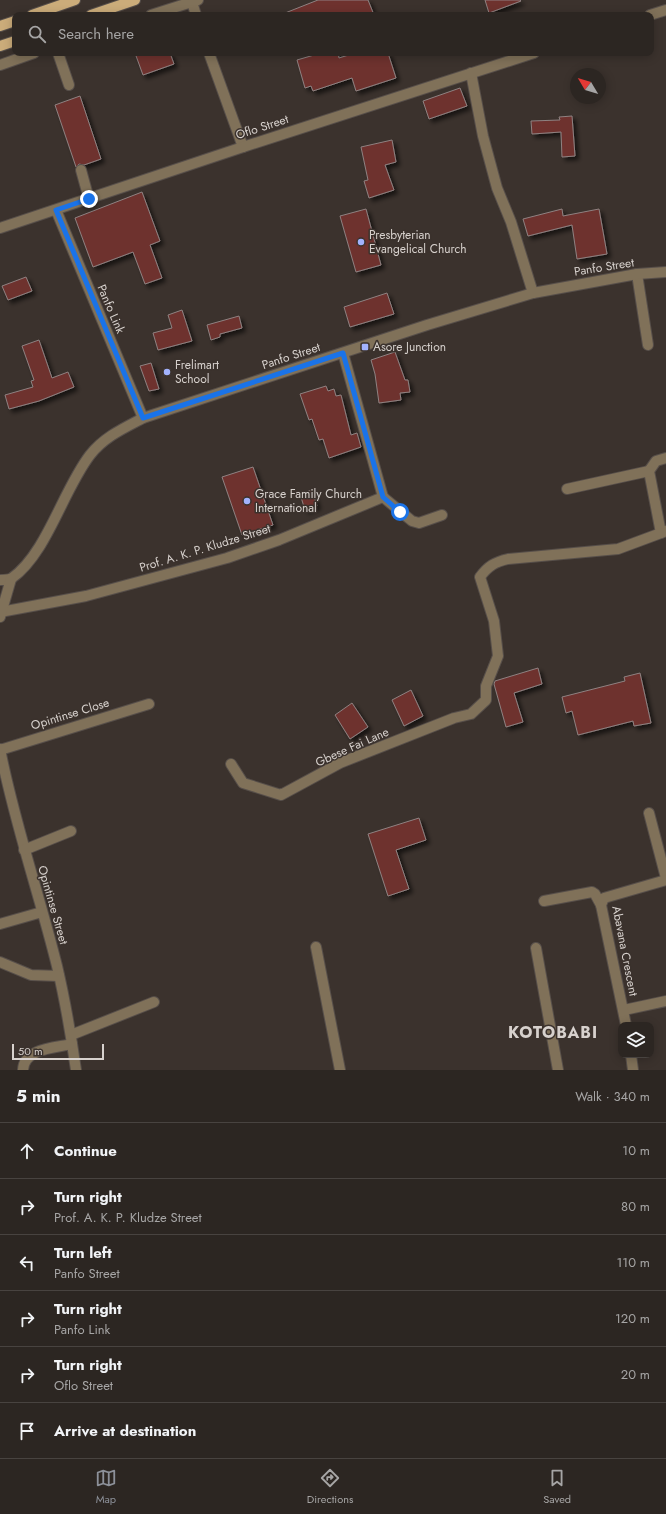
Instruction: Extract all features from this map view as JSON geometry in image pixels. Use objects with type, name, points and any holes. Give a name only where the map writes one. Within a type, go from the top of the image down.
[{"type":"main road","points":[[41,12],[75,0]]},
{"type":"main road","points":[[100,12],[135,0]]},
{"type":"main road","points":[[0,26],[12,22]]},
{"type":"main road","points":[[0,46],[12,42]]},
{"type":"street","points":[[160,12],[195,1],[196,12]]},
{"type":"street","points":[[654,14],[666,10]]},
{"type":"street","points":[[0,65],[26,56]]},
{"type":"street","points":[[59,56],[68,85]]},
{"type":"street","points":[[211,56],[243,147]]},
{"type":"street","name":"Oflo Street","points":[[0,228],[243,147],[525,56]]},
{"type":"street","points":[[471,74],[483,136],[497,188],[511,222],[533,293]]},
{"type":"street","points":[[81,170],[89,199]]},
{"type":"street","name":"Panfo Link","points":[[56,210],[143,418]]},
{"type":"street","name":"Panfo Street","points":[[11,579],[29,560],[44,540],[66,494],[91,454],[110,436],[143,418],[533,293],[637,274],[666,272]]},
{"type":"street","points":[[637,274],[648,345]]},
{"type":"street","points":[[343,353],[383,497],[412,521],[420,523],[442,515]]},
{"type":"street","points":[[567,489],[649,471],[656,461],[666,458]]},
{"type":"street","points":[[649,471],[664,532]]},
{"type":"street","name":"Prof. A. K. P. Kludze Street","points":[[0,612],[86,596],[228,558],[279,540],[383,497]]},
{"type":"street","name":"Gbese Fai Lane","points":[[231,764],[243,783],[281,795],[340,763],[454,718],[471,714],[486,700],[486,686],[498,656],[494,621],[480,577],[486,569],[497,561],[508,559],[618,549],[664,532]]},
{"type":"street","points":[[0,580],[11,579],[0,612],[0,618]]},
{"type":"street","name":"Opintinse Close","points":[[0,750],[149,704]]},
{"type":"street","name":"Opintinse Street","points":[[0,750],[24,850],[59,976],[72,1039],[76,1070]]},
{"type":"street","points":[[649,813],[666,879]]},
{"type":"street","points":[[24,850],[71,831]]},
{"type":"street","name":"Abavana Crescent","points":[[626,1022],[601,905],[604,898],[666,879]]},
{"type":"street","points":[[544,900],[592,892],[595,894],[601,905]]},
{"type":"street","points":[[0,924],[42,912]]},
{"type":"street","points":[[316,947],[340,1070]]},
{"type":"street","points":[[536,948],[558,1070]]},
{"type":"street","points":[[0,962],[31,975],[59,976]]},
{"type":"street","points":[[624,1010],[666,1001]]},
{"type":"street","points":[[24,1070],[26,1060],[32,1054],[72,1039],[154,1002]]},
{"type":"street","points":[[631,1058],[633,1070]]},
{"type":"building","points":[[318,0],[368,0],[373,12],[288,12]]},
{"type":"building","points":[[485,0],[521,1],[492,12],[489,12]]},
{"type":"building","points":[[136,56],[171,56],[174,64],[143,75]]},
{"type":"building","points":[[311,56],[339,56],[339,58],[345,56],[389,56],[396,78],[356,91],[352,78],[313,91],[311,86],[305,88],[297,60]]},
{"type":"building","points":[[460,88],[467,106],[429,119],[423,101]]},
{"type":"building","points":[[80,96],[101,159],[84,165],[79,164],[76,167],[55,105]]},
{"type":"building","points":[[572,116],[575,156],[562,157],[561,132],[532,134],[531,121],[560,120],[559,117]]},
{"type":"building","points":[[392,140],[396,162],[385,165],[394,190],[369,198],[364,181],[368,180],[361,147]]},
{"type":"building","points":[[142,192],[160,241],[150,245],[162,278],[145,284],[133,252],[93,267],[75,218]]},
{"type":"building","points":[[366,209],[381,265],[356,272],[340,216]]},
{"type":"building","points":[[562,209],[563,216],[599,209],[607,254],[577,259],[572,225],[528,236],[523,219]]},
{"type":"building","points":[[26,277],[32,291],[8,300],[2,286]]},
{"type":"building","points":[[387,293],[394,314],[350,327],[344,307]]},
{"type":"building","points":[[182,310],[192,341],[158,350],[153,333],[172,328],[168,315]]},
{"type":"building","points":[[239,316],[242,328],[220,334],[220,337],[211,340],[207,325]]},
{"type":"building","points":[[39,340],[52,378],[68,372],[74,387],[39,401],[9,409],[5,395],[33,387],[31,381],[34,380],[22,346]]},
{"type":"building","points":[[395,352],[405,380],[408,380],[410,392],[400,393],[401,400],[379,403],[375,374],[371,360]]},
{"type":"building","points":[[151,363],[159,389],[149,391],[140,366]]},
{"type":"building","points":[[326,386],[328,391],[334,389],[336,396],[341,395],[351,435],[357,433],[361,447],[329,458],[323,439],[319,440],[312,419],[309,420],[300,394]]},
{"type":"building","points":[[253,467],[273,525],[242,535],[222,477]]},
{"type":"building","points":[[312,490],[317,506],[305,510],[300,494]]},
{"type":"building","points":[[538,668],[542,684],[514,693],[523,722],[506,727],[494,684],[495,681]]},
{"type":"building","points":[[640,673],[651,723],[634,726],[633,721],[578,735],[572,711],[566,713],[562,697],[625,681],[624,677]]},
{"type":"building","points":[[411,690],[423,716],[404,726],[392,700]]},
{"type":"building","points":[[352,703],[368,727],[350,739],[335,715]]},
{"type":"building","points":[[419,818],[426,840],[396,850],[409,889],[388,896],[368,834]]},
{"type":"place","name":"Presbyterian Evangelical Church","points":[[361,242]]},
{"type":"place","name":"Asore Junction","points":[[365,347]]},
{"type":"place","name":"Frelimart School","points":[[167,372]]},
{"type":"place","name":"Grace Family Church International","points":[[247,501]]},
{"type":"district","name":"KOTOBABI","points":[[553,1032]]},
{"type":"route","points":[[89,199],[56,210],[143,418],[343,353],[383,497],[400,512]]}]
